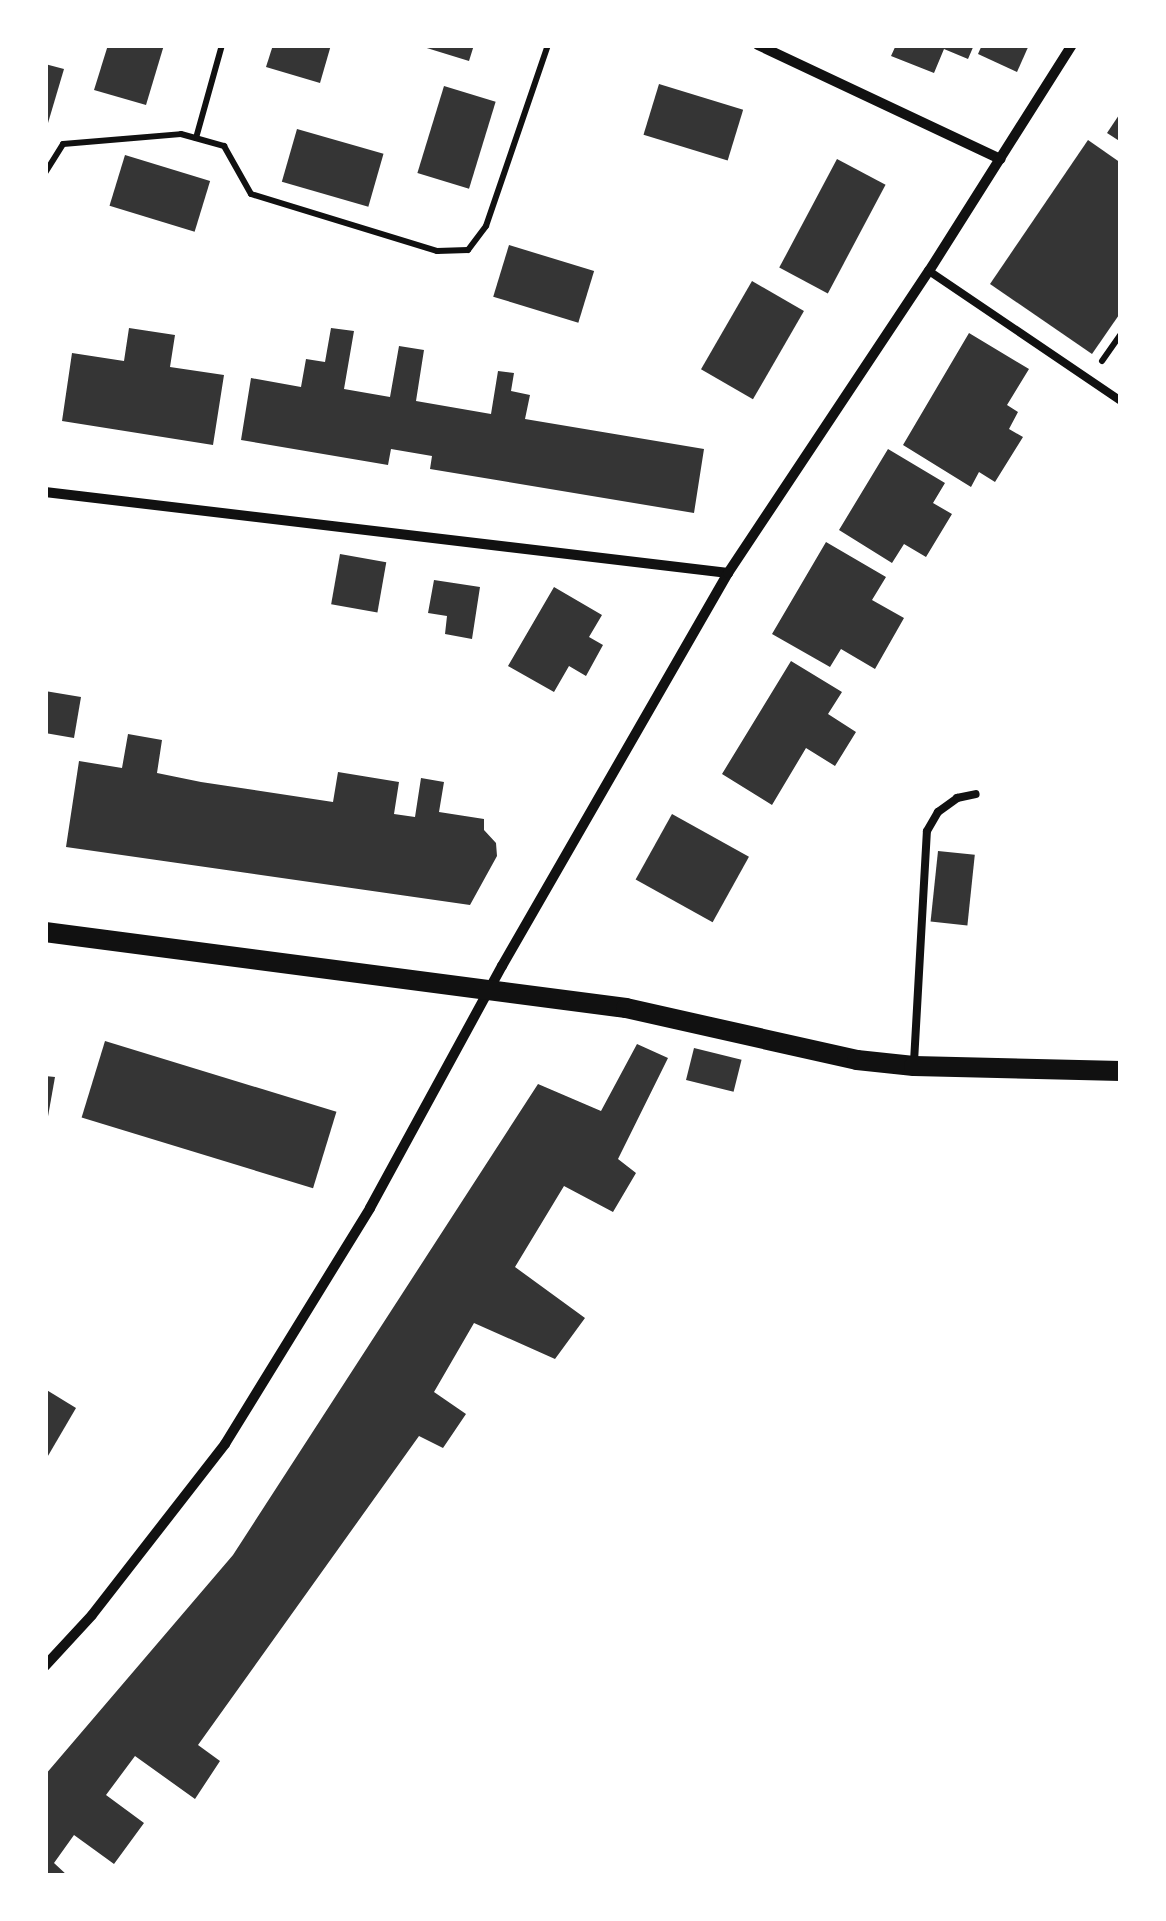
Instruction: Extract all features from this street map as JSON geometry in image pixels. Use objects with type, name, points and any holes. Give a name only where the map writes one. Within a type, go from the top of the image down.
[{"type":"main road","points":[[45,932],[626,1008],[766,1043],[914,1066],[1121,1070]]},
{"type":"street","points":[[758,45],[1000,158]]},
{"type":"street","points":[[45,1666],[92,1615],[225,1444],[370,1208],[490,988],[728,573],[929,272],[1072,45]]},
{"type":"street","points":[[45,492],[728,573]]},
{"type":"lane","points":[[929,272],[1121,401]]},
{"type":"lane","points":[[914,1066],[926,831],[948,805],[976,794]]},
{"type":"path","points":[[196,138],[222,45]]},
{"type":"path","points":[[45,173],[63,144],[181,134],[224,146],[251,194],[437,251],[468,250],[486,226],[548,45]]},
{"type":"path","points":[[1098,366],[1121,334]]},
{"type":"building","points":[[108,45],[164,45],[146,105],[94,90]]},
{"type":"building","points":[[273,45],[331,45],[320,83],[266,67]]},
{"type":"building","points":[[417,45],[474,45],[469,61]]},
{"type":"building","points":[[896,45],[974,45],[968,59],[944,49],[934,73],[891,56]]},
{"type":"building","points":[[982,45],[1029,45],[1017,72],[978,54]]},
{"type":"building","points":[[45,64],[64,69],[48,123],[45,122]]},
{"type":"building","points":[[659,84],[743,110],[728,160],[644,135]]},
{"type":"building","points":[[444,86],[496,102],[469,189],[417,173]]},
{"type":"building","points":[[1121,112],[1121,142],[1107,133]]},
{"type":"building","points":[[297,129],[384,154],[368,207],[282,182]]},
{"type":"building","points":[[1088,140],[1121,163],[1121,312],[1092,354],[990,284]]},
{"type":"building","points":[[125,155],[210,181],[195,232],[110,206]]},
{"type":"building","points":[[837,159],[886,185],[828,293],[779,268]]},
{"type":"building","points":[[509,245],[594,271],[578,323],[493,297]]},
{"type":"building","points":[[752,281],[804,311],[753,399],[701,369]]},
{"type":"building","points":[[129,328],[175,335],[170,367],[224,375],[213,445],[62,421],[72,353],[124,361]]},
{"type":"building","points":[[331,328],[354,331],[344,389],[390,397],[399,346],[424,350],[416,401],[491,414],[498,371],[514,373],[511,391],[530,395],[525,419],[704,449],[694,513],[430,469],[432,456],[391,449],[388,465],[241,440],[251,378],[301,387],[306,359],[325,362]]},
{"type":"building","points":[[969,333],[1029,369],[1007,405],[1018,412],[1009,429],[1023,437],[995,482],[979,472],[971,487],[903,445]]},
{"type":"building","points":[[888,449],[945,483],[933,503],[952,514],[926,557],[904,544],[892,563],[839,530]]},
{"type":"building","points":[[826,542],[886,577],[872,600],[904,618],[875,669],[841,649],[830,667],[772,634]]},
{"type":"building","points":[[340,554],[386,562],[377,612],[331,604]]},
{"type":"building","points":[[434,580],[480,587],[472,639],[445,634],[447,616],[428,613]]},
{"type":"building","points":[[554,587],[602,615],[589,637],[603,645],[586,676],[569,666],[554,692],[508,666]]},
{"type":"building","points":[[791,661],[842,692],[828,714],[856,732],[835,766],[806,748],[772,805],[722,774]]},
{"type":"building","points":[[45,691],[81,697],[74,738],[45,733]]},
{"type":"building","points":[[128,734],[162,740],[157,773],[201,782],[333,802],[338,772],[399,782],[394,814],[415,817],[421,778],[444,782],[439,812],[484,819],[484,830],[496,843],[497,856],[470,905],[66,847],[79,761],[122,768]]},
{"type":"building","points":[[672,814],[749,857],[713,922],[636,880]]},
{"type":"building","points":[[938,851],[975,855],[967,925],[931,922]]},
{"type":"building","points":[[105,1041],[336,1112],[313,1188],[82,1118]]},
{"type":"building","points":[[637,1044],[668,1058],[618,1159],[636,1173],[613,1212],[564,1186],[515,1267],[585,1318],[555,1359],[474,1323],[434,1392],[466,1414],[443,1448],[419,1436],[198,1745],[220,1761],[195,1799],[135,1756],[106,1795],[144,1823],[114,1864],[74,1835],[54,1863],[68,1876],[45,1876],[45,1775],[233,1555],[538,1084],[601,1111]]},
{"type":"building","points":[[694,1048],[742,1060],[734,1092],[686,1080]]},
{"type":"building","points":[[45,1076],[55,1077],[47,1122],[45,1122]]},
{"type":"building","points":[[45,1389],[76,1408],[45,1461]]}]
